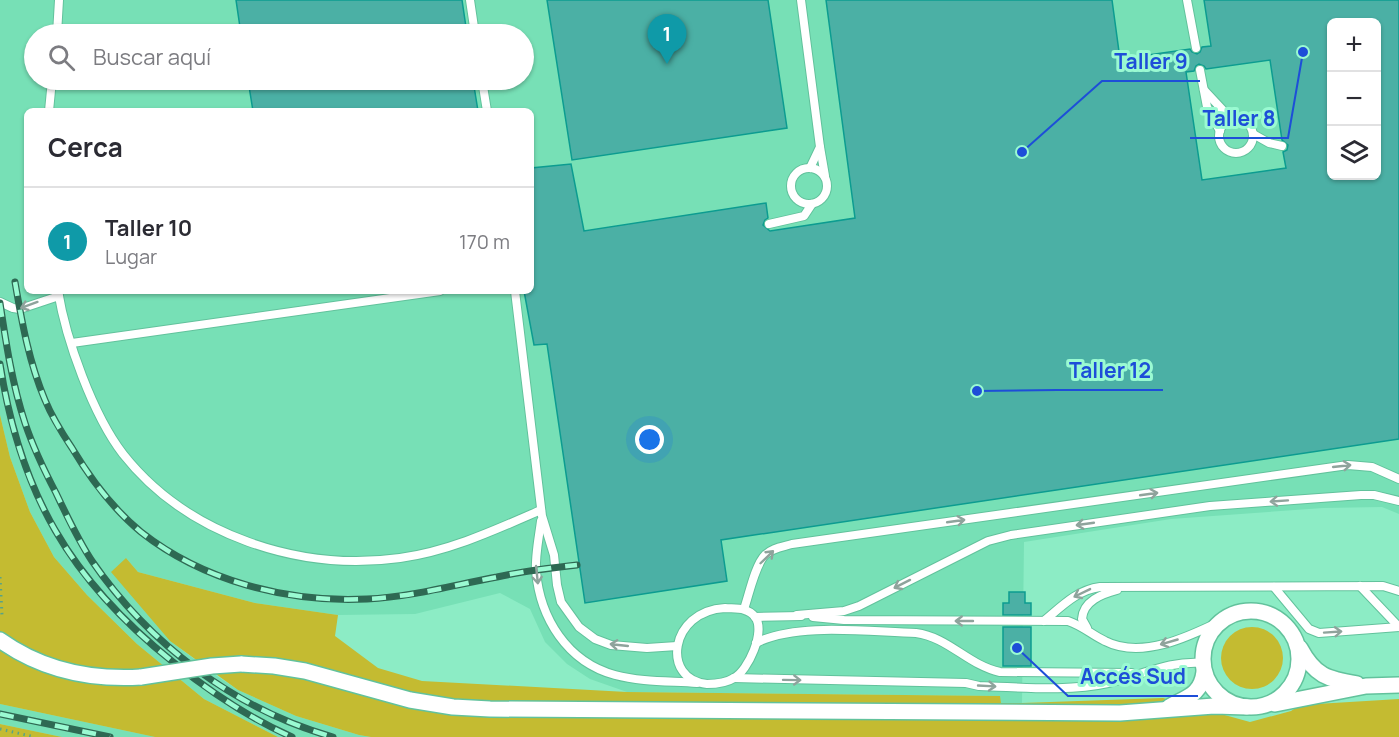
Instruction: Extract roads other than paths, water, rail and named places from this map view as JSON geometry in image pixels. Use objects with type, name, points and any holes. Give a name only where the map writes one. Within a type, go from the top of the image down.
[{"type":"street","points":[[1163,709],[1195,693],[1203,684],[1206,643],[1212,630],[1223,620],[1238,613],[1254,611],[1271,615],[1284,624],[1295,637],[1308,662],[1317,673],[1332,680],[1366,686]]},
{"type":"street","points":[[1204,668],[1210,685],[1220,696],[1233,704],[1254,707],[1276,701],[1287,692],[1295,680],[1299,666],[1299,651],[1295,637]]},
{"type":"street","points":[[0,640],[38,661],[66,672],[96,678],[141,677],[212,666],[242,664],[274,666],[305,671],[410,700],[453,707],[490,709],[1120,712],[1214,706],[1254,707],[1366,686],[1399,685]]},
{"type":"lane","points":[[58,24],[59,0]]},
{"type":"lane","points":[[470,0],[474,24]]},
{"type":"lane","points":[[769,224],[804,216],[812,204],[825,194],[827,183],[820,147],[801,0]]},
{"type":"lane","points":[[1187,0],[1196,48]]},
{"type":"lane","points":[[1200,70],[1207,107],[1220,131]]},
{"type":"lane","points":[[49,108],[51,90]]},
{"type":"lane","points":[[484,90],[487,108]]},
{"type":"lane","points":[[1204,90],[1232,120]]},
{"type":"lane","points":[[1253,134],[1251,145],[1237,153],[1226,151],[1219,137],[1222,126],[1238,119],[1248,124],[1253,134],[1269,143],[1282,146]]},
{"type":"lane","points":[[810,168],[820,147]]},
{"type":"lane","points":[[812,204],[807,204],[797,198],[792,188],[794,177],[798,172],[810,168],[821,172],[825,177]]},
{"type":"lane","points":[[0,302],[20,309],[57,294]]},
{"type":"lane","points":[[59,294],[72,343],[100,417],[123,454],[150,483],[176,504],[228,534],[256,544],[311,558],[371,561],[429,553],[541,513]]},
{"type":"lane","points":[[72,343],[419,294]]},
{"type":"lane","points":[[515,294],[541,513],[554,555],[561,602],[579,627],[595,639],[611,645],[647,648],[677,645]]},
{"type":"lane","points":[[744,609],[759,563],[765,555],[777,548],[792,544],[1348,465],[1372,467],[1399,479]]},
{"type":"lane","points":[[755,617],[844,611],[859,606],[977,546],[1011,535],[1210,506],[1361,495],[1374,495],[1399,501]]},
{"type":"lane","points":[[541,513],[536,559],[538,587],[549,622],[560,639],[575,653],[592,665],[613,674],[638,679],[710,684],[734,678],[966,682],[979,686],[1068,687],[1110,683],[1174,664],[1189,662],[1204,668]]},
{"type":"lane","points":[[1360,586],[1399,627]]},
{"type":"lane","points":[[1044,621],[1078,593],[1088,589],[1383,586],[1399,591]]},
{"type":"lane","points":[[1090,631],[1082,619],[1084,608],[1096,599],[1127,587]]},
{"type":"lane","points":[[1274,587],[1309,629],[1319,633],[1399,627]]},
{"type":"lane","points":[[697,683],[680,665],[676,653],[677,645],[683,629],[698,615],[712,609],[744,609],[755,617],[758,626],[756,643],[743,671],[734,678]]},
{"type":"lane","points":[[797,615],[844,620],[1068,621],[1090,631],[1106,642],[1119,646],[1154,646],[1192,635],[1223,620]]},
{"type":"lane","points":[[756,643],[768,637],[802,630],[916,633],[928,634],[941,640],[971,661],[986,669],[1000,672],[1143,673]]},
{"type":"railway","points":[[15,282],[23,327],[39,386],[65,437],[94,482],[121,513],[141,532],[191,564],[219,576],[277,592],[337,599],[400,596],[517,573],[577,565]]},
{"type":"railway","points":[[0,303],[13,378],[20,408],[32,441],[82,545],[115,591],[140,620],[168,646],[229,691],[262,710],[333,737]]},
{"type":"railway","points":[[0,364],[9,410],[21,453],[36,493],[55,531],[78,566],[105,599],[173,662],[230,703],[292,737]]},
{"type":"railway","points":[[0,714],[110,737]]},
{"type":"place","name":"Taller 8","points":[[1303,52]]},
{"type":"place","name":"Taller 10","points":[[667,64]]},
{"type":"place","name":"Taller 9","points":[[1022,152]]},
{"type":"place","name":"Taller 12","points":[[977,391]]},
{"type":"place","name":"Accés Sud","points":[[1017,648]]}]
